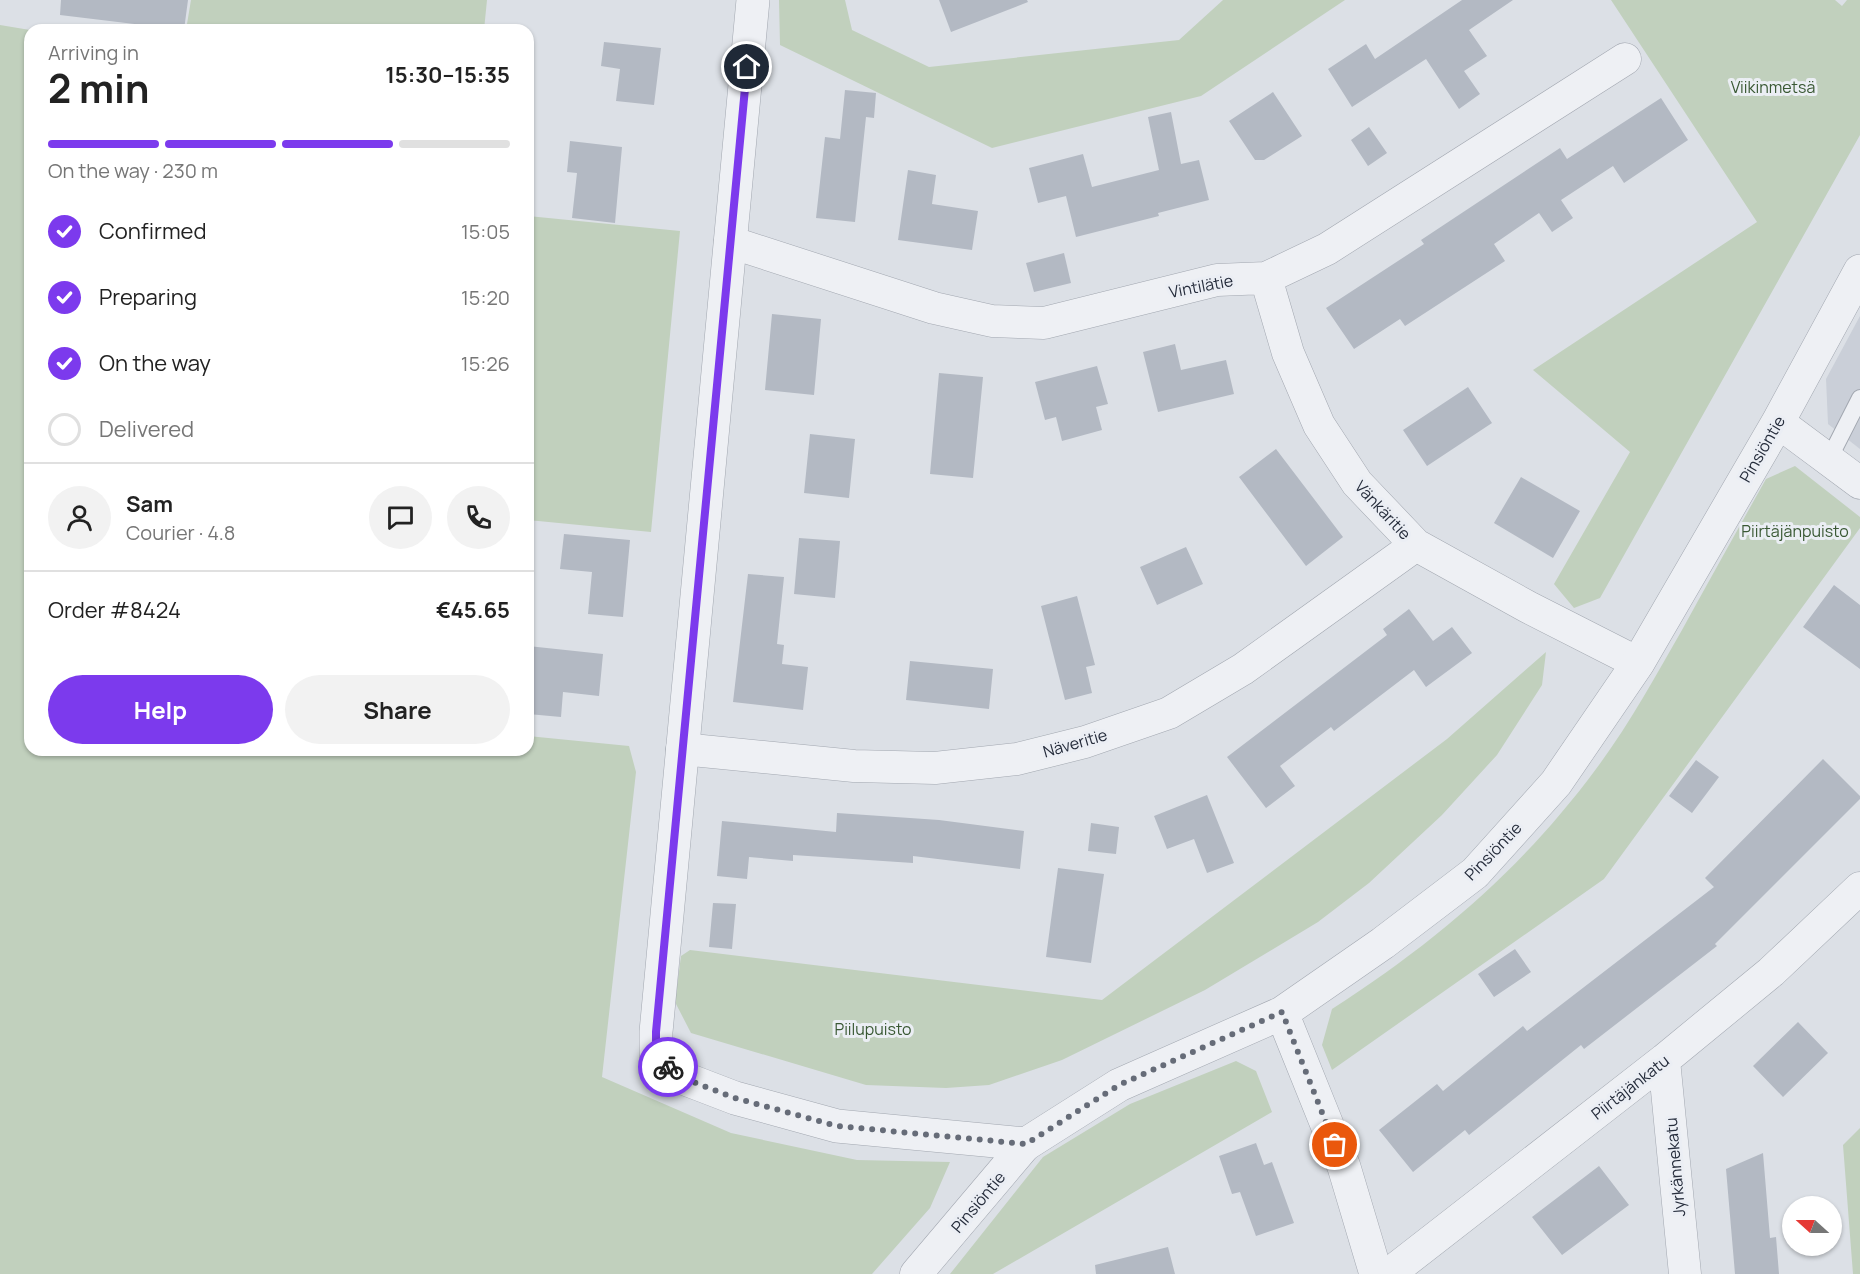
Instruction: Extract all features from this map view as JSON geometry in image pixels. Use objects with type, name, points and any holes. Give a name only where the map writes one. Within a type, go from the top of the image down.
[{"type":"street","points":[[753,0],[682,749],[656,1032],[656,1054],[675,1075],[735,1098],[837,1126],[1026,1144]]},
{"type":"street","name":"Vintilätie","points":[[730,242],[934,308],[992,321],[1044,323],[1217,280],[1266,278],[1327,249],[1625,58]]},
{"type":"street","name":"Pinsiöntie","points":[[916,1274],[1026,1144],[1119,1085],[1282,1012],[1383,943],[1474,873],[1556,783],[1638,663],[1778,422],[1860,271]]},
{"type":"street","name":"Vänkäritie","points":[[1266,278],[1288,353],[1319,425],[1357,483],[1416,545],[1528,607],[1638,663]]},
{"type":"street","points":[[1778,422],[1860,483]]},
{"type":"street","name":"Näveritie","points":[[682,749],[854,766],[935,768],[1017,759],[1085,742],[1178,708],[1243,669],[1416,545]]},
{"type":"street","name":"Piirtäjänkatu","points":[[1389,1274],[1665,1060],[1772,972],[1860,888]]},
{"type":"street","points":[[1282,1012],[1344,1167],[1376,1274]]},
{"type":"street","name":"Jyrkännekatu","points":[[1665,1060],[1685,1274]]},
{"type":"lane","points":[[1829,459],[1860,398]]},
{"type":"shaded area","points":[[1860,316],[1860,449],[1828,424],[1826,379]]},
{"type":"green space","points":[[191,0],[487,0],[485,24],[187,24]]},
{"type":"green space","points":[[779,0],[845,0],[852,30],[929,67],[1179,40],[1223,0],[1345,0],[1201,96],[992,148],[780,45]]},
{"type":"green space","name":"Viikinmetsä","points":[[1611,0],[1835,0],[1842,6],[1847,0],[1860,0],[1860,135],[1600,598],[1574,608],[1554,584],[1630,452],[1533,370],[1757,222]]},
{"type":"green space","points":[[0,25],[24,29],[24,756],[534,756],[534,737],[629,746],[636,772],[602,1077],[731,1133],[857,1160],[950,1162],[930,1208],[872,1274],[0,1274]]},
{"type":"green space","points":[[534,217],[680,231],[651,532],[534,521]]},
{"type":"green space","name":"Piirtäjänpuisto","points":[[1795,466],[1860,517],[1860,528],[1604,879],[1332,1070],[1322,1045],[1332,1009],[1370,984],[1442,930],[1507,871],[1568,805],[1620,735],[1641,701],[1766,479]]},
{"type":"green space","name":"Piilupuisto","points":[[1546,652],[1542,685],[1497,755],[1442,815],[1369,883],[1318,922],[1205,990],[1062,1060],[989,1085],[946,1088],[866,1085],[691,1033],[675,1002],[681,956],[690,950],[1102,1000],[1447,739]]},
{"type":"green space","points":[[1236,1061],[1256,1071],[1272,1112],[993,1274],[950,1274],[1043,1157],[1130,1104]]},
{"type":"green space","points":[[1860,1128],[1860,1274],[1853,1274],[1843,1145]]},
{"type":"building","points":[[61,0],[188,0],[185,24],[134,24],[60,15]]},
{"type":"building","points":[[939,0],[1027,0],[1028,2],[951,32]]},
{"type":"building","points":[[1462,0],[1513,0],[1469,30],[1487,56],[1464,71],[1480,94],[1459,109],[1426,59],[1352,107],[1328,69],[1366,44],[1375,59]]},
{"type":"building","points":[[604,42],[661,48],[654,105],[616,101],[620,69],[601,66]]},
{"type":"building","points":[[845,90],[876,93],[874,118],[866,117],[855,222],[816,218],[825,137],[840,139]]},
{"type":"building","points":[[1273,92],[1302,136],[1264,160],[1255,160],[1229,121]]},
{"type":"building","points":[[1661,98],[1688,140],[1624,183],[1613,166],[1561,200],[1573,218],[1552,232],[1539,213],[1494,244],[1505,261],[1405,326],[1400,319],[1354,349],[1326,308],[1424,244],[1421,240],[1560,148],[1567,159]]},
{"type":"building","points":[[1171,112],[1181,164],[1199,160],[1209,200],[1158,213],[1159,216],[1076,237],[1066,196],[1038,203],[1029,168],[1083,154],[1092,187],[1159,170],[1148,117]]},
{"type":"building","points":[[1369,127],[1387,153],[1368,166],[1351,140]]},
{"type":"building","points":[[570,141],[622,147],[615,223],[572,218],[577,173],[567,172]]},
{"type":"building","points":[[908,170],[936,175],[932,204],[978,211],[972,250],[898,240]]},
{"type":"building","points":[[1064,253],[1071,283],[1034,292],[1026,263]]},
{"type":"building","points":[[772,314],[821,319],[814,395],[765,390]]},
{"type":"building","points":[[1175,344],[1181,370],[1226,360],[1234,394],[1158,412],[1143,352]]},
{"type":"building","points":[[1097,366],[1108,404],[1096,407],[1102,430],[1062,441],[1056,417],[1045,420],[1035,382]]},
{"type":"building","points":[[939,373],[983,377],[973,478],[930,474]]},
{"type":"building","points":[[1468,387],[1492,423],[1427,466],[1403,430]]},
{"type":"building","points":[[810,434],[855,439],[849,498],[804,493]]},
{"type":"building","points":[[1276,449],[1343,537],[1306,566],[1239,477]]},
{"type":"building","points":[[1521,477],[1580,511],[1553,558],[1494,523]]},
{"type":"building","points":[[564,534],[630,540],[623,617],[588,614],[592,572],[560,569]]},
{"type":"building","points":[[799,538],[840,541],[835,598],[794,594]]},
{"type":"building","points":[[1186,547],[1203,584],[1157,605],[1140,567]]},
{"type":"building","points":[[748,574],[784,577],[777,644],[784,645],[782,664],[808,667],[803,710],[733,702]]},
{"type":"building","points":[[1834,585],[1860,605],[1860,669],[1803,627]]},
{"type":"building","points":[[1077,596],[1095,665],[1086,667],[1092,693],[1065,700],[1041,606]]},
{"type":"building","points":[[1409,609],[1433,641],[1452,627],[1472,653],[1426,687],[1414,670],[1334,731],[1331,727],[1280,766],[1295,786],[1266,808],[1227,757],[1387,635],[1383,629]]},
{"type":"building","points":[[534,647],[603,654],[599,696],[563,692],[561,717],[534,715]]},
{"type":"building","points":[[910,661],[993,669],[989,709],[906,700]]},
{"type":"building","points":[[1823,759],[1860,796],[1860,799],[1715,944],[1717,946],[1584,1049],[1581,1045],[1469,1135],[1465,1130],[1413,1172],[1379,1130],[1437,1084],[1443,1091],[1523,1026],[1527,1031],[1714,887],[1705,878]]},
{"type":"building","points":[[1696,760],[1719,777],[1692,813],[1669,796]]},
{"type":"building","points":[[1207,795],[1234,863],[1207,873],[1194,839],[1167,849],[1154,816]]},
{"type":"building","points":[[837,813],[939,820],[1024,831],[1020,869],[913,856],[913,863],[793,855],[793,861],[749,857],[747,879],[717,876],[722,821],[836,832]]},
{"type":"building","points":[[1091,823],[1119,827],[1116,854],[1088,851]]},
{"type":"building","points":[[1058,868],[1104,874],[1091,963],[1046,957]]},
{"type":"building","points":[[713,903],[736,904],[732,949],[709,947]]},
{"type":"building","points":[[1515,949],[1531,972],[1494,997],[1478,974]]},
{"type":"building","points":[[1798,1022],[1828,1053],[1783,1097],[1753,1066]]},
{"type":"building","points":[[1256,1143],[1264,1165],[1272,1162],[1294,1223],[1256,1236],[1240,1192],[1232,1194],[1219,1156]]},
{"type":"building","points":[[1763,1153],[1770,1238],[1776,1237],[1779,1274],[1735,1274],[1726,1169]]},
{"type":"building","points":[[1599,1166],[1629,1205],[1562,1255],[1532,1217]]},
{"type":"building","points":[[1168,1247],[1175,1274],[1096,1274],[1095,1265]]},
{"type":"way so far","points":[[668,1067],[675,1075],[735,1098],[837,1126],[1026,1144],[1119,1085],[1282,1012],[1335,1145]]},
{"type":"route","points":[[668,1067],[656,1054],[656,1032],[747,67]]}]
